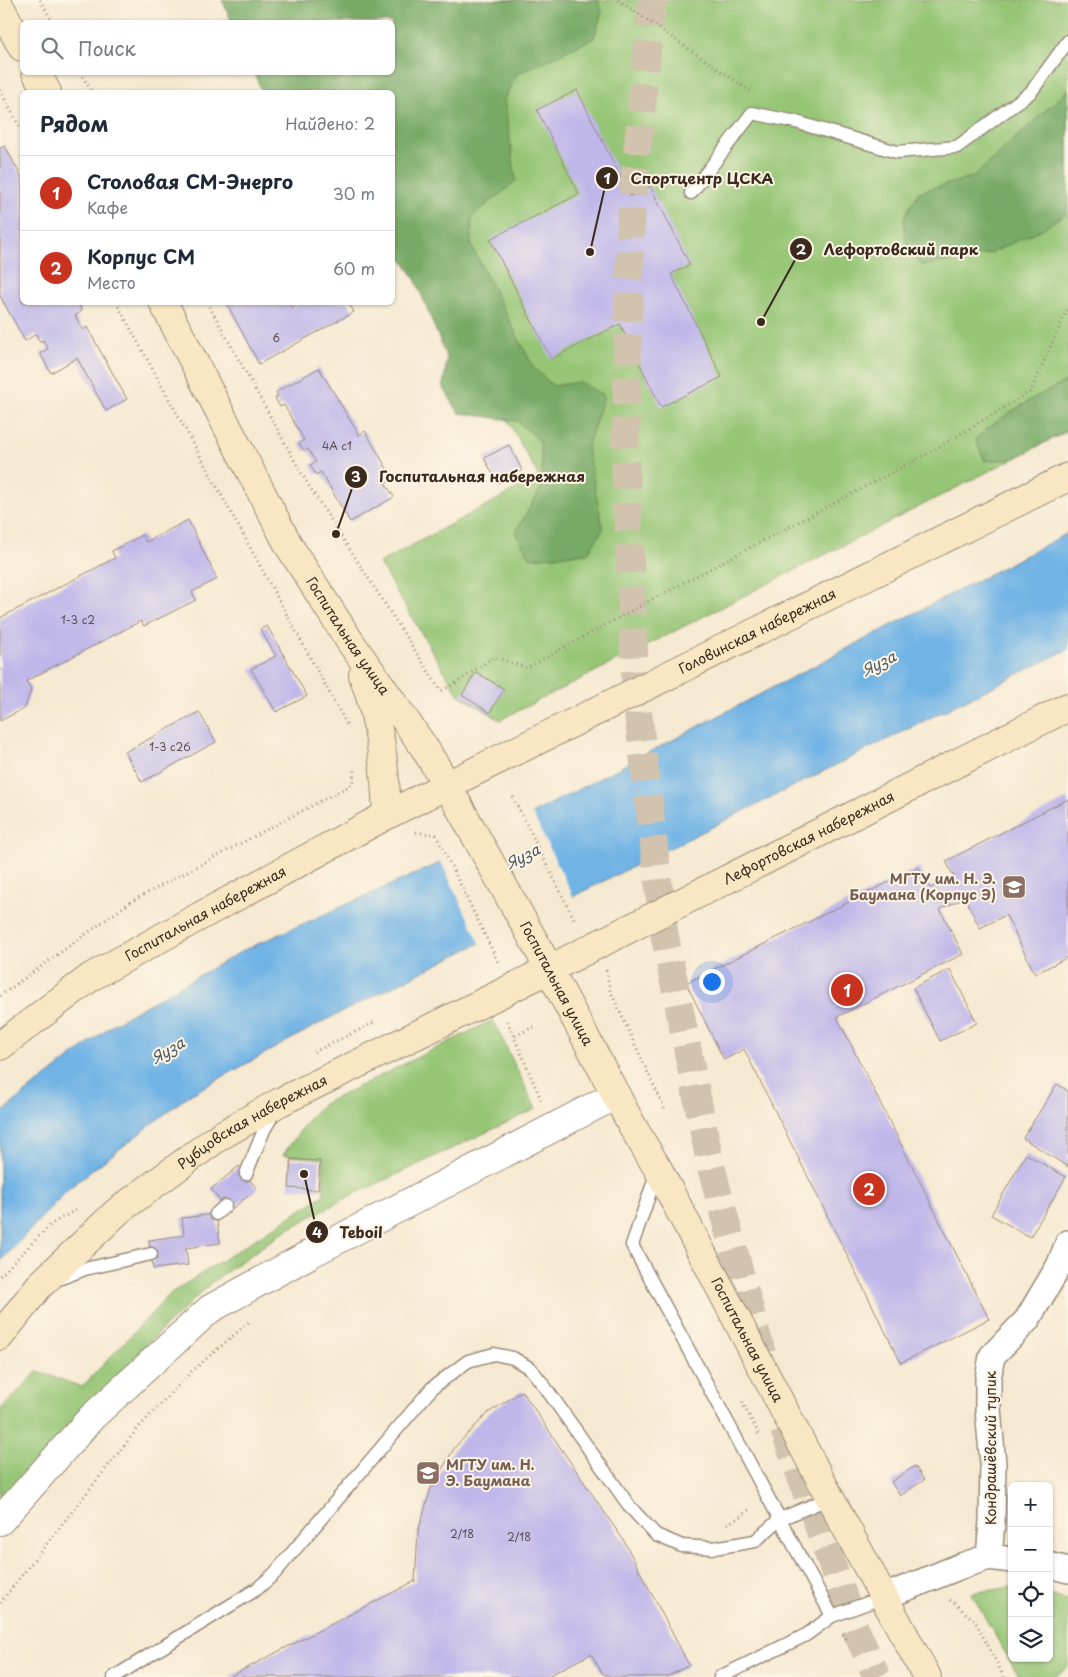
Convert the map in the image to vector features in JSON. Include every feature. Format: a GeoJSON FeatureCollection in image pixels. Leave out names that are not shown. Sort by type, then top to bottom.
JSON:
{"type":"FeatureCollection","features":[{"type":"Feature","properties":{"kind":"main road"},"geometry":{"type":"LineString","coordinates":[[0,7],[20,44]]}},
{"type":"Feature","properties":{"kind":"main road"},"geometry":{"type":"LineString","coordinates":[[38,75],[46,90]]}},
{"type":"Feature","properties":{"kind":"main road","name":"Госпитальная улица"},"geometry":{"type":"LineString","coordinates":[[165,305],[290,546],[351,643],[424,747],[448,785],[658,1169],[830,1498],[927,1677]]}},
{"type":"Feature","properties":{"kind":"main road","name":"Головинская набережная"},"geometry":{"type":"LineString","coordinates":[[448,785],[1068,477]]}},
{"type":"Feature","properties":{"kind":"main road"},"geometry":{"type":"LineString","coordinates":[[351,643],[372,700],[385,766],[386,815]]}},
{"type":"Feature","properties":{"kind":"main road","name":"Лефортовская набережная"},"geometry":{"type":"LineString","coordinates":[[548,969],[1068,707]]}},
{"type":"Feature","properties":{"kind":"main road","name":"Госпитальная набережная"},"geometry":{"type":"LineString","coordinates":[[0,1046],[91,977],[386,815],[448,785]]}},
{"type":"Feature","properties":{"kind":"main road","name":"Рубцовская набережная"},"geometry":{"type":"LineString","coordinates":[[0,1336],[39,1286],[118,1211],[220,1136],[280,1102],[548,969]]}},
{"type":"Feature","properties":{"kind":"street"},"geometry":{"type":"LineString","coordinates":[[0,1521],[92,1417],[210,1309],[310,1254],[616,1095]]}},
{"type":"Feature","properties":{"kind":"street","name":"Кондрашёвский тупик"},"geometry":{"type":"LineString","coordinates":[[1000,1559],[992,1522],[993,1464],[988,1408],[988,1379],[992,1356],[1027,1320],[1063,1268],[1068,1243]]}},
{"type":"Feature","properties":{"kind":"street"},"geometry":{"type":"LineString","coordinates":[[884,1597],[952,1569],[1000,1559]]}},
{"type":"Feature","properties":{"kind":"street"},"geometry":{"type":"LineString","coordinates":[[1053,1566],[1068,1570]]}},
{"type":"Feature","properties":{"kind":"lane"},"geometry":{"type":"LineString","coordinates":[[692,193],[752,113],[796,122],[896,152],[958,147],[1031,92],[1068,41]]}},
{"type":"Feature","properties":{"kind":"lane"},"geometry":{"type":"LineString","coordinates":[[246,1174],[264,1130],[280,1102]]}},
{"type":"Feature","properties":{"kind":"lane"},"geometry":{"type":"LineString","coordinates":[[658,1169],[632,1245],[832,1616]]}},
{"type":"Feature","properties":{"kind":"lane"},"geometry":{"type":"LineString","coordinates":[[39,1286],[85,1269],[151,1254]]}},
{"type":"Feature","properties":{"kind":"lane"},"geometry":{"type":"LineString","coordinates":[[114,1677],[257,1588],[274,1574],[432,1388],[468,1361],[494,1354],[513,1358],[531,1369],[630,1507],[656,1535],[682,1546],[714,1548],[755,1541],[780,1519],[830,1498]]}},
{"type":"Feature","properties":{"kind":"lane"},"geometry":{"type":"LineString","coordinates":[[720,1677],[806,1635],[832,1616],[884,1597]]}},
{"type":"Feature","properties":{"kind":"path"},"geometry":{"type":"LineString","coordinates":[[40,0],[52,20]]}},
{"type":"Feature","properties":{"kind":"path"},"geometry":{"type":"LineString","coordinates":[[618,0],[756,94]]}},
{"type":"Feature","properties":{"kind":"path"},"geometry":{"type":"LineString","coordinates":[[82,75],[91,90]]}},
{"type":"Feature","properties":{"kind":"path"},"geometry":{"type":"LineString","coordinates":[[0,90],[20,127]]}},
{"type":"Feature","properties":{"kind":"path"},"geometry":{"type":"LineString","coordinates":[[118,305],[351,731]]}},
{"type":"Feature","properties":{"kind":"path"},"geometry":{"type":"LineString","coordinates":[[210,305],[307,483],[441,691],[494,657],[527,668],[649,601],[931,452],[1031,391],[1068,307]]}},
{"type":"Feature","properties":{"kind":"path"},"geometry":{"type":"LineString","coordinates":[[0,996],[132,901],[353,784],[354,766]]}},
{"type":"Feature","properties":{"kind":"path"},"geometry":{"type":"LineString","coordinates":[[514,797],[574,919]]}},
{"type":"Feature","properties":{"kind":"path"},"geometry":{"type":"LineString","coordinates":[[413,832],[436,835],[498,962]]}},
{"type":"Feature","properties":{"kind":"path"},"geometry":{"type":"LineString","coordinates":[[606,970],[610,990],[666,1112]]}},
{"type":"Feature","properties":{"kind":"path"},"geometry":{"type":"LineString","coordinates":[[504,1014],[543,1105]]}},
{"type":"Feature","properties":{"kind":"path"},"geometry":{"type":"LineString","coordinates":[[515,1036],[535,1026]]}},
{"type":"Feature","properties":{"kind":"path"},"geometry":{"type":"LineString","coordinates":[[0,1603],[138,1428],[191,1372],[250,1321]]}},
{"type":"Feature","properties":{"kind":"path"},"geometry":{"type":"LineString","coordinates":[[726,1525],[740,1517],[766,1494]]}},
{"type":"Feature","properties":{"kind":"path"},"geometry":{"type":"LineString","coordinates":[[950,1600],[975,1621],[1004,1677]]}},
{"type":"Feature","properties":{"kind":"green space"},"geometry":{"type":"Polygon","coordinates":[[[222,0],[598,0],[602,12],[594,38],[517,74],[504,99],[516,181],[472,217],[471,245],[533,367],[553,386],[580,382],[604,396],[587,448],[603,529],[588,553],[531,558],[515,533],[543,485],[540,441],[517,421],[459,413],[443,387],[447,358],[415,279],[395,248],[395,90],[261,90],[255,75],[395,75],[395,20],[231,20],[222,0]]]}},
{"type":"Feature","properties":{"kind":"green space"},"geometry":{"type":"Polygon","coordinates":[[[225,0],[1068,0],[1068,431],[500,720],[458,694],[379,563],[539,477],[395,217],[395,90],[392,90],[392,75],[395,75],[395,20],[377,20],[225,0]]]}},
{"type":"Feature","properties":{"kind":"green space"},"geometry":{"type":"Polygon","coordinates":[[[1068,90],[1068,212],[1042,229],[991,253],[922,266],[906,243],[904,217],[919,192],[973,177],[1068,90]]]}},
{"type":"Feature","properties":{"kind":"green space"},"geometry":{"type":"Polygon","coordinates":[[[1068,381],[1068,430],[1014,459],[985,461],[975,439],[1019,407],[1068,381]]]}},
{"type":"Feature","properties":{"kind":"green space"},"geometry":{"type":"Polygon","coordinates":[[[493,1020],[536,1109],[342,1200],[283,1232],[212,1282],[147,1344],[74,1430],[0,1507],[0,1410],[38,1371],[82,1387],[171,1293],[324,1195],[323,1159],[283,1155],[306,1122],[323,1104],[493,1020]]]}},
{"type":"Feature","properties":{"kind":"green space"},"geometry":{"type":"Polygon","coordinates":[[[1008,1588],[1008,1658],[971,1593],[1008,1588]]]}},
{"type":"Feature","properties":{"kind":"green space"},"geometry":{"type":"Polygon","coordinates":[[[1053,1596],[1068,1600],[1068,1667],[1054,1677],[1019,1677],[1010,1662],[1053,1662],[1053,1596]]]}},
{"type":"Feature","properties":{"kind":"water","name":"Яуза"},"geometry":{"type":"Polygon","coordinates":[[[1068,533],[1068,649],[324,1021],[188,1096],[68,1189],[0,1262],[0,1115],[15,1101],[115,1023],[244,950],[438,864],[1068,533]]]}},
{"type":"Feature","properties":{"kind":"pier"},"geometry":{"type":"Polygon","coordinates":[[[531,811],[574,898],[481,945],[440,860],[531,811]]]}},
{"type":"Feature","properties":{"kind":"building"},"geometry":{"type":"Polygon","coordinates":[[[577,90],[630,196],[650,186],[690,265],[671,274],[722,377],[661,407],[620,324],[551,359],[490,239],[579,194],[537,110],[577,90]]]}},
{"type":"Feature","properties":{"kind":"building"},"geometry":{"type":"Polygon","coordinates":[[[5,146],[20,174],[20,305],[79,305],[82,311],[75,316],[83,330],[87,327],[127,399],[106,411],[77,358],[51,373],[40,353],[48,349],[43,340],[40,342],[36,334],[25,341],[0,296],[0,148],[5,146]]]}},
{"type":"Feature","properties":{"kind":"building"},"geometry":{"type":"Polygon","coordinates":[[[228,305],[290,305],[292,308],[297,305],[350,305],[354,312],[259,364],[228,305]]]}},
{"type":"Feature","properties":{"kind":"building"},"geometry":{"type":"Polygon","coordinates":[[[319,368],[359,435],[365,431],[393,479],[385,483],[394,497],[350,522],[321,472],[316,475],[310,465],[316,462],[308,449],[304,451],[299,443],[304,440],[284,405],[280,407],[275,398],[278,396],[276,392],[319,368]]]}},
{"type":"Feature","properties":{"kind":"building"},"geometry":{"type":"Polygon","coordinates":[[[509,445],[522,470],[498,483],[484,458],[509,445]]]}},
{"type":"Feature","properties":{"kind":"building"},"geometry":{"type":"Polygon","coordinates":[[[188,520],[217,579],[192,592],[196,600],[144,626],[141,621],[26,681],[31,689],[25,708],[0,721],[0,618],[115,558],[112,551],[142,535],[146,542],[188,520]]]}},
{"type":"Feature","properties":{"kind":"building"},"geometry":{"type":"Polygon","coordinates":[[[267,626],[307,696],[276,712],[251,669],[276,656],[260,629],[267,626]]]}},
{"type":"Feature","properties":{"kind":"building"},"geometry":{"type":"Polygon","coordinates":[[[476,672],[504,689],[490,713],[462,695],[476,672]]]}},
{"type":"Feature","properties":{"kind":"building"},"geometry":{"type":"Polygon","coordinates":[[[199,712],[216,742],[142,782],[125,752],[199,712]]]}},
{"type":"Feature","properties":{"kind":"building"},"geometry":{"type":"Polygon","coordinates":[[[1068,799],[1068,957],[1035,974],[1006,915],[980,928],[965,898],[940,909],[963,954],[837,1017],[989,1319],[901,1363],[744,1049],[724,1060],[686,983],[919,867],[930,888],[954,877],[946,861],[1068,799]]]}},
{"type":"Feature","properties":{"kind":"building"},"geometry":{"type":"Polygon","coordinates":[[[950,969],[977,1023],[940,1041],[913,988],[950,969]]]}},
{"type":"Feature","properties":{"kind":"building"},"geometry":{"type":"Polygon","coordinates":[[[1057,1084],[1068,1091],[1068,1167],[1023,1138],[1057,1084]]]}},
{"type":"Feature","properties":{"kind":"building"},"geometry":{"type":"Polygon","coordinates":[[[1026,1154],[1066,1177],[1030,1237],[991,1215],[1026,1154]]]}},
{"type":"Feature","properties":{"kind":"building"},"geometry":{"type":"Polygon","coordinates":[[[291,1159],[320,1161],[318,1190],[289,1188],[291,1159]]]}},
{"type":"Feature","properties":{"kind":"building"},"geometry":{"type":"Polygon","coordinates":[[[239,1166],[257,1189],[229,1211],[211,1189],[239,1166]]]}},
{"type":"Feature","properties":{"kind":"building"},"geometry":{"type":"Polygon","coordinates":[[[216,1214],[220,1243],[186,1248],[188,1265],[153,1269],[149,1240],[184,1235],[182,1218],[216,1214]]]}},
{"type":"Feature","properties":{"kind":"building"},"geometry":{"type":"Polygon","coordinates":[[[522,1391],[624,1541],[689,1665],[667,1677],[612,1677],[602,1673],[591,1654],[546,1677],[229,1677],[415,1581],[418,1532],[431,1488],[455,1447],[488,1413],[522,1391]]]}},
{"type":"Feature","properties":{"kind":"building"},"geometry":{"type":"Polygon","coordinates":[[[915,1466],[924,1480],[900,1496],[891,1482],[915,1466]]]}},
{"type":"Feature","properties":{"kind":"tunnel"},"geometry":{"type":"LineString","coordinates":[[652,0],[631,217],[625,456],[636,695],[664,932],[711,1167],[762,1354]]}},
{"type":"Feature","properties":{"kind":"tunnel"},"geometry":{"type":"LineString","coordinates":[[784,1429],[853,1624],[877,1677]]}},
{"type":"Feature","properties":{"kind":"place","name":"Спортцентр ЦСКА"},"geometry":{"type":"Point","coordinates":[590,252]}},
{"type":"Feature","properties":{"kind":"place","name":"Лефортовский парк"},"geometry":{"type":"Point","coordinates":[761,322]}},
{"type":"Feature","properties":{"kind":"place","name":"Госпитальная набережная"},"geometry":{"type":"Point","coordinates":[336,534]}},
{"type":"Feature","properties":{"kind":"place","name":"МГТУ им. Н. Э. Баумана (Корпус Э)"},"geometry":{"type":"Point","coordinates":[1014,887]}},
{"type":"Feature","properties":{"kind":"place","name":"Столовая СМ-Энерго"},"geometry":{"type":"Point","coordinates":[847,990]}},
{"type":"Feature","properties":{"kind":"place","name":"Teboil"},"geometry":{"type":"Point","coordinates":[304,1174]}},
{"type":"Feature","properties":{"kind":"place","name":"Корпус СМ"},"geometry":{"type":"Point","coordinates":[869,1189]}},
{"type":"Feature","properties":{"kind":"place","name":"МГТУ им. Н. Э. Баумана"},"geometry":{"type":"Point","coordinates":[428,1473]}}]}
